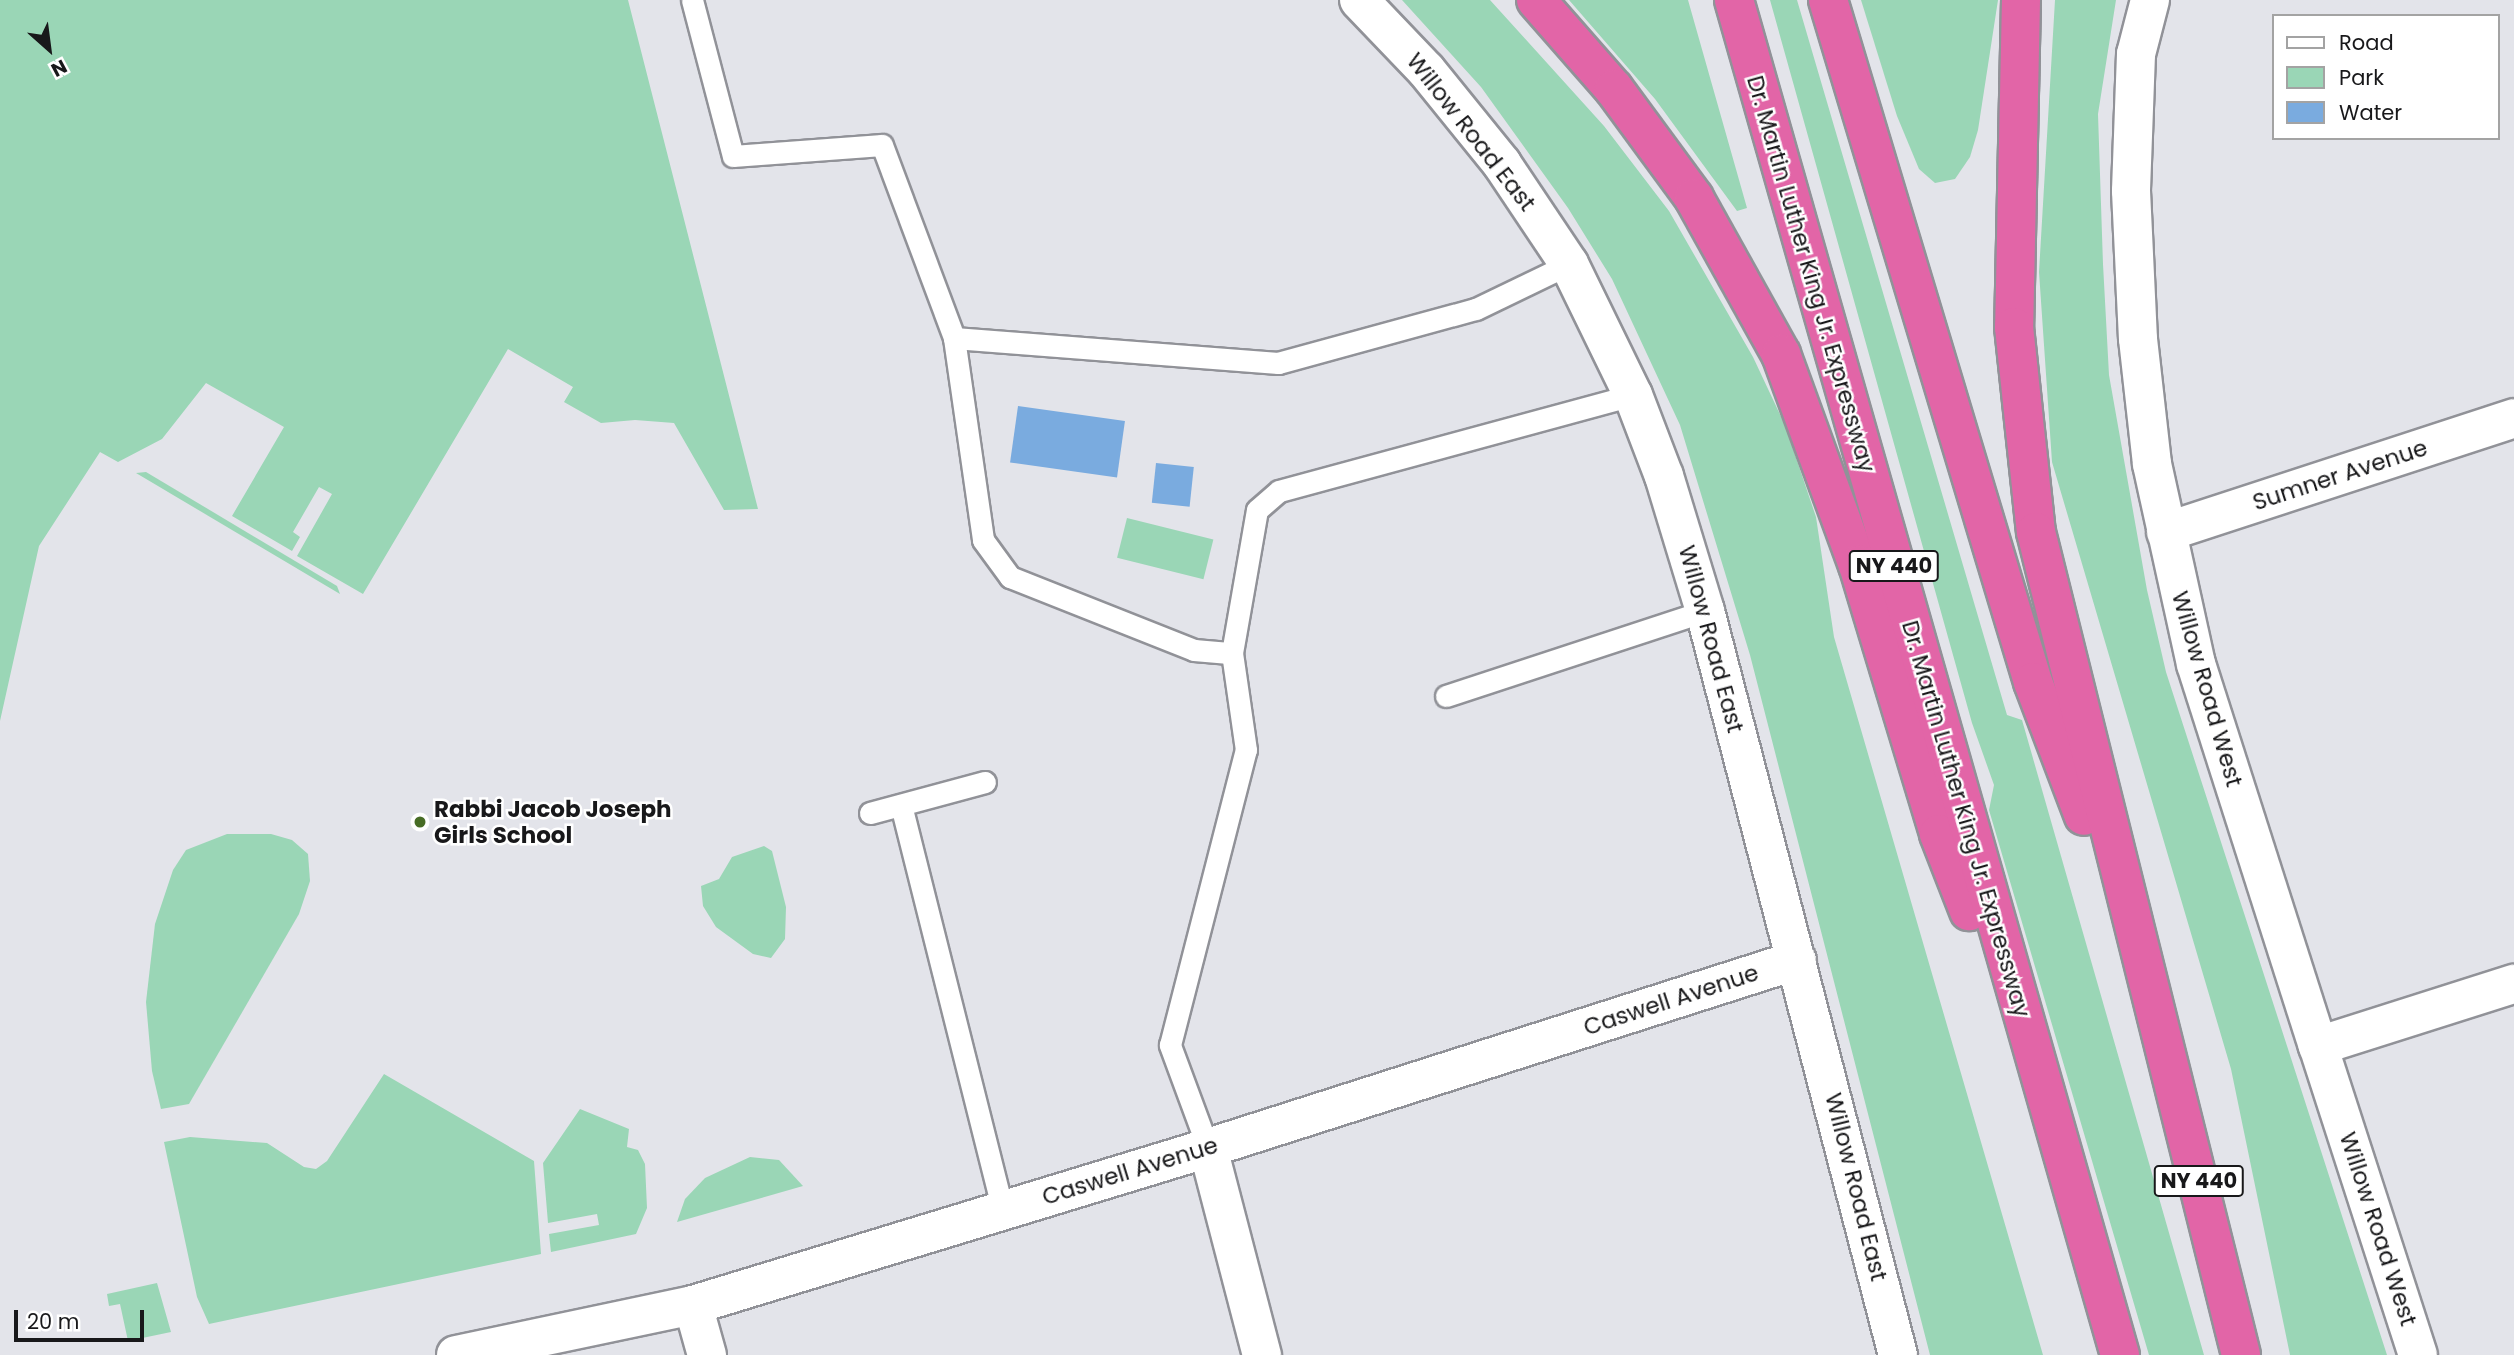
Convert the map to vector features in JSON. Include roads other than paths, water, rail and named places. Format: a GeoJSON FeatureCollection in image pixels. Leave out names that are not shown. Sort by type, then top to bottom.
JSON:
{"type":"FeatureCollection","features":[{"type":"Feature","properties":{"kind":"highway"},"geometry":{"type":"LineString","coordinates":[[1536,0],[1614,89],[1687,188],[1781,354],[1858,565],[1939,834],[2054,1131]]}},
{"type":"Feature","properties":{"kind":"highway","name":"Dr. Martin Luther King Jr. Expressway"},"geometry":{"type":"LineString","coordinates":[[1734,0],[2054,1131],[2120,1355]]}},
{"type":"Feature","properties":{"kind":"highway"},"geometry":{"type":"LineString","coordinates":[[1828,0],[2033,682],[2157,1007]]}},
{"type":"Feature","properties":{"kind":"highway"},"geometry":{"type":"LineString","coordinates":[[2015,251],[2021,0]]}},
{"type":"Feature","properties":{"kind":"highway","name":"NY 440"},"geometry":{"type":"LineString","coordinates":[[2038,0],[2015,251],[2014,327],[2036,532],[2066,664],[2157,1007],[2241,1355]]}},
{"type":"Feature","properties":{"kind":"street","name":"Willow Road East"},"geometry":{"type":"LineString","coordinates":[[1359,0],[1464,115],[1569,264],[1633,395],[1664,476],[1705,611],[1899,1355]]}},
{"type":"Feature","properties":{"kind":"street","name":"Willow Road West"},"geometry":{"type":"LineString","coordinates":[[2150,0],[2136,54],[2133,267],[2149,439],[2166,532],[2196,664],[2418,1355]]}},
{"type":"Feature","properties":{"kind":"street","name":"Sumner Avenue"},"geometry":{"type":"LineString","coordinates":[[2166,532],[2514,418]]}},
{"type":"Feature","properties":{"kind":"street","name":"Caswell Avenue"},"geometry":{"type":"LineString","coordinates":[[456,1355],[693,1305],[1208,1148],[1797,960]]}},
{"type":"Feature","properties":{"kind":"street"},"geometry":{"type":"LineString","coordinates":[[2318,1046],[2514,984]]}},
{"type":"Feature","properties":{"kind":"street"},"geometry":{"type":"LineString","coordinates":[[1208,1148],[1262,1355]]}},
{"type":"Feature","properties":{"kind":"street"},"geometry":{"type":"LineString","coordinates":[[693,1305],[707,1355]]}},
{"type":"Feature","properties":{"kind":"lane"},"geometry":{"type":"LineString","coordinates":[[692,0],[733,156],[882,145],[954,338],[984,540],[1010,577],[1194,650],[1232,653]]}},
{"type":"Feature","properties":{"kind":"lane"},"geometry":{"type":"LineString","coordinates":[[954,338],[1278,363],[1476,309],[1569,264]]}},
{"type":"Feature","properties":{"kind":"lane"},"geometry":{"type":"LineString","coordinates":[[1208,1148],[1170,1045],[1246,750],[1232,653],[1257,510],[1279,491],[1633,395]]}},
{"type":"Feature","properties":{"kind":"lane"},"geometry":{"type":"LineString","coordinates":[[1446,696],[1705,611]]}},
{"type":"Feature","properties":{"kind":"lane"},"geometry":{"type":"LineString","coordinates":[[870,813],[985,782]]}},
{"type":"Feature","properties":{"kind":"lane"},"geometry":{"type":"LineString","coordinates":[[901,805],[1003,1210]]}},
{"type":"Feature","properties":{"kind":"water"},"geometry":{"type":"Polygon","coordinates":[[[1018,406],[1125,421],[1117,477],[1010,462],[1018,406]]]}},
{"type":"Feature","properties":{"kind":"water"},"geometry":{"type":"Polygon","coordinates":[[[1156,463],[1194,467],[1190,507],[1152,503],[1156,463]]]}},
{"type":"Feature","properties":{"kind":"place","name":"Rabbi Jacob Joseph Girls School"},"geometry":{"type":"Point","coordinates":[420,822]}}]}
